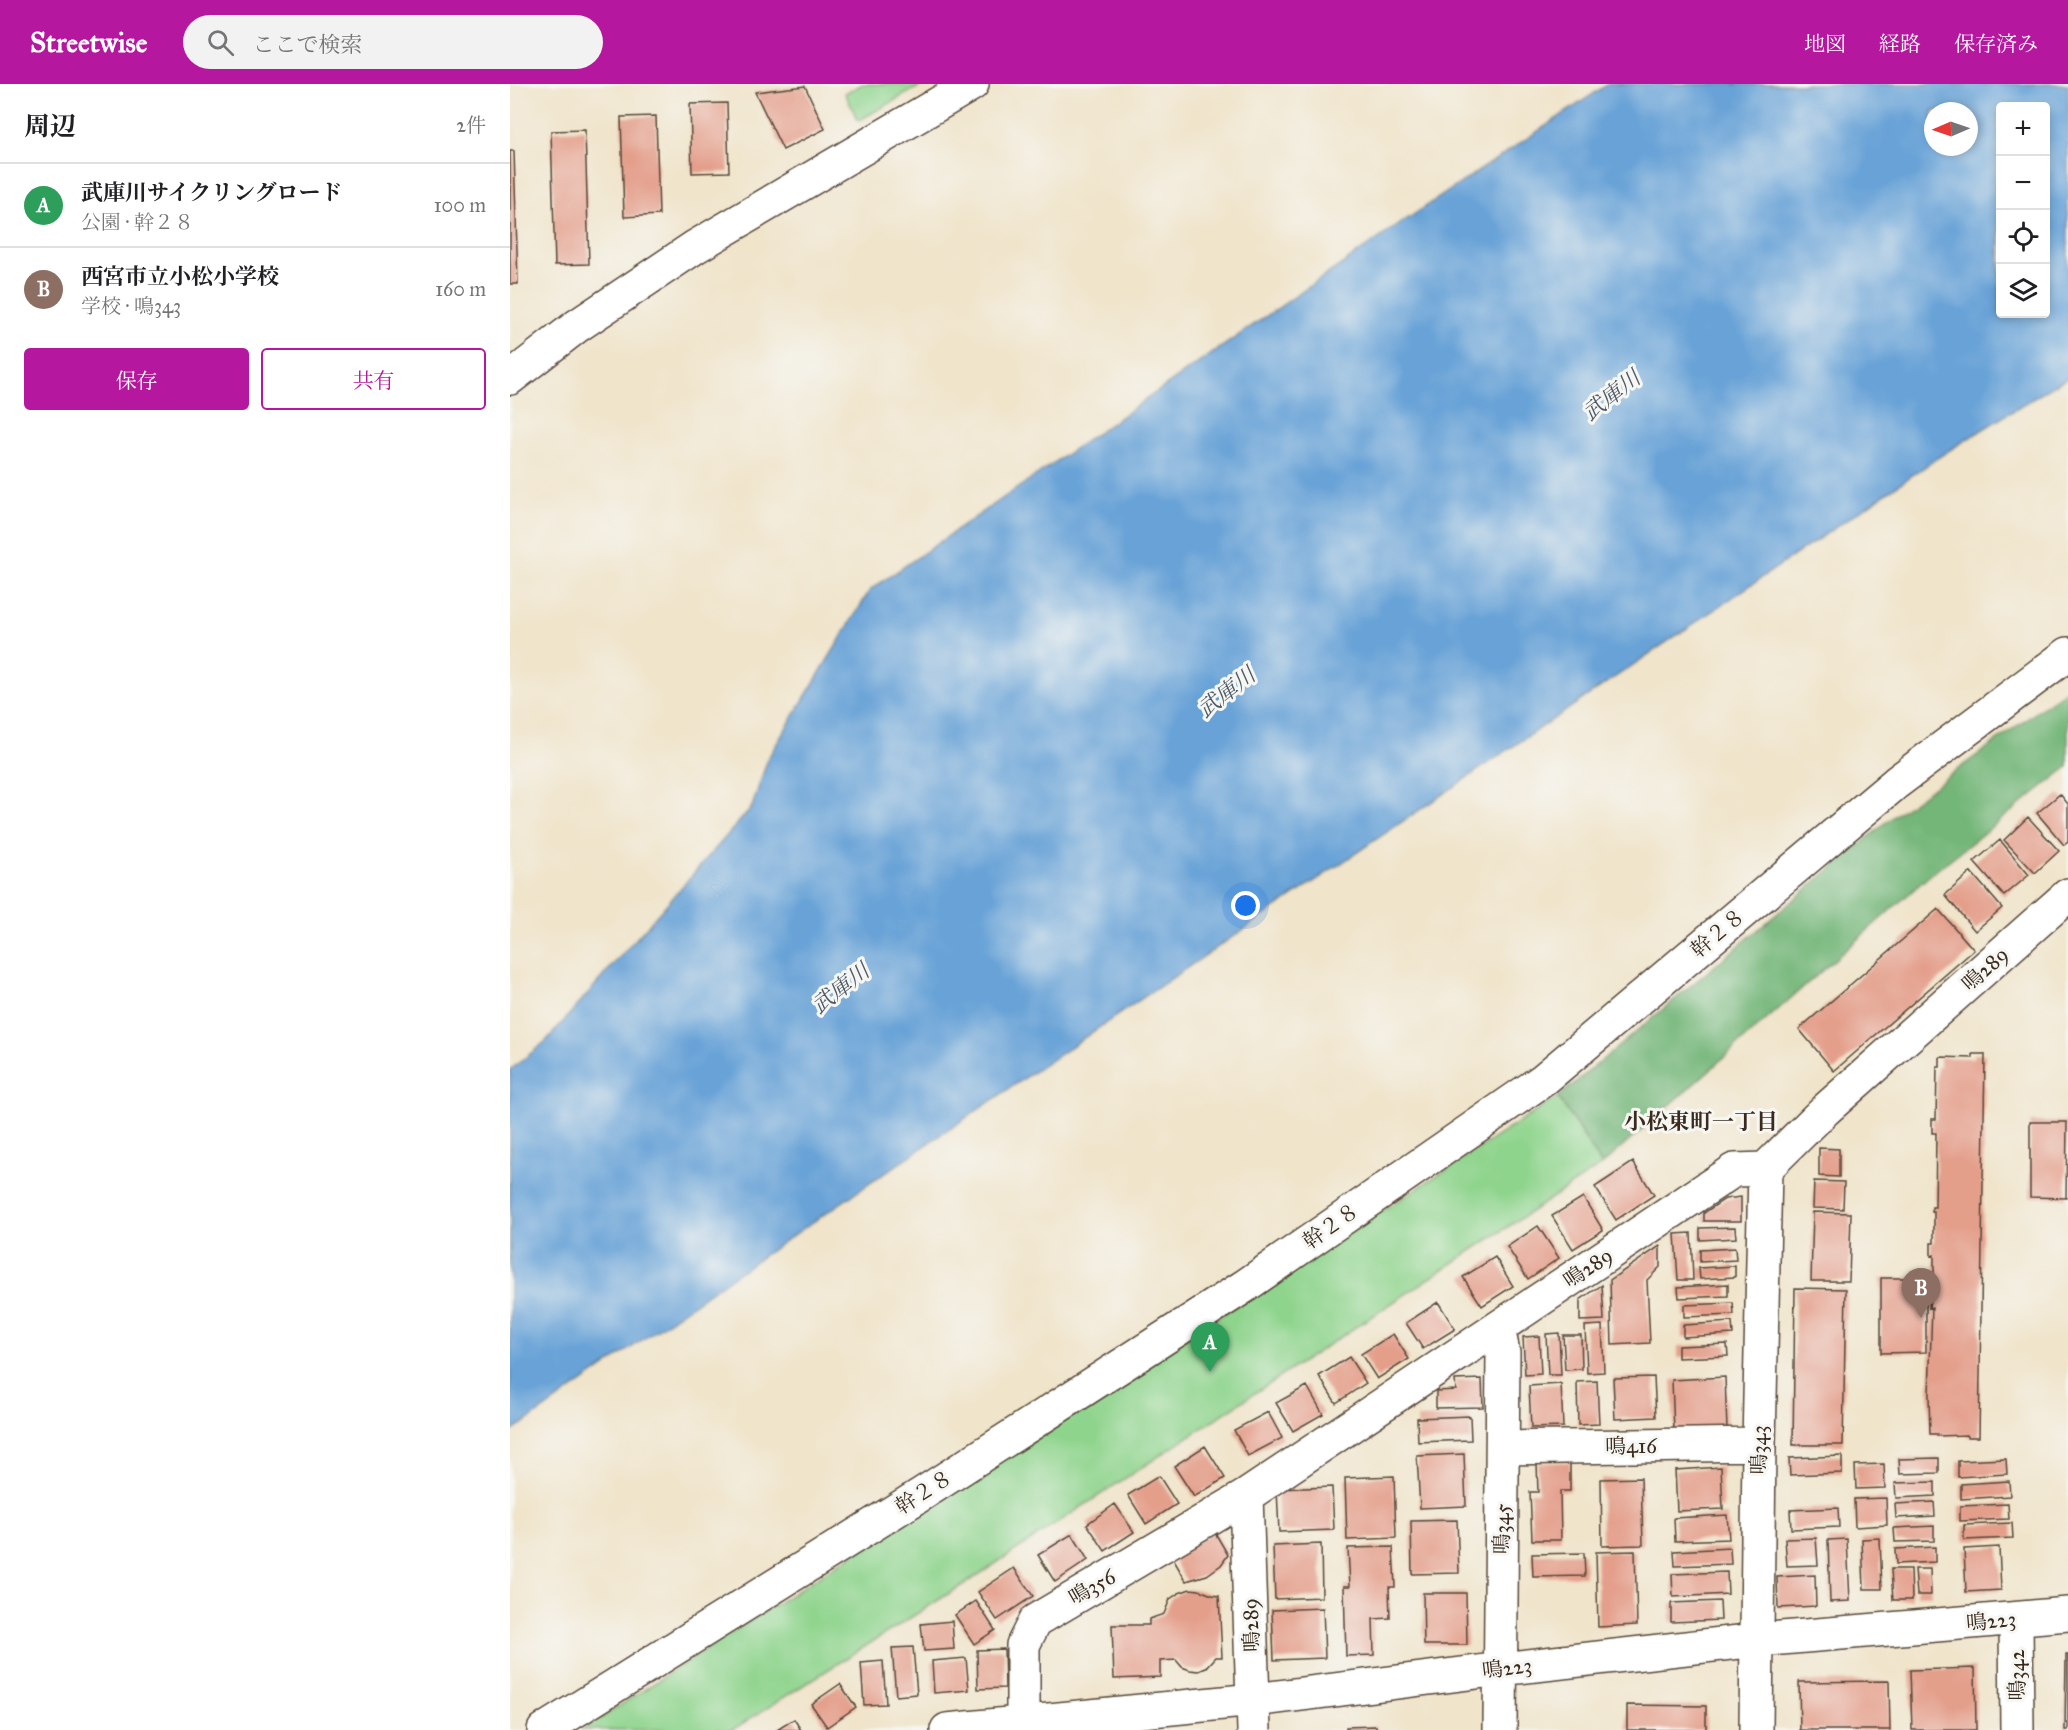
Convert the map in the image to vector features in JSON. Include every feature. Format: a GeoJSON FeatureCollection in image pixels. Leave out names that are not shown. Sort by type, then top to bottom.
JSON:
{"type":"FeatureCollection","features":[{"type":"Feature","properties":{"kind":"street"},"geometry":{"type":"LineString","coordinates":[[510,378],[577,326],[695,247],[972,84]]}},
{"type":"Feature","properties":{"kind":"street","name":"幹２８"},"geometry":{"type":"LineString","coordinates":[[544,1730],[921,1494],[1245,1286],[1543,1080],[1897,782],[2068,654]]}},
{"type":"Feature","properties":{"kind":"street","name":"鳴289"},"geometry":{"type":"LineString","coordinates":[[1254,1715],[1246,1496],[1734,1170],[1765,1169],[1825,1110],[2068,895]]}},
{"type":"Feature","properties":{"kind":"street","name":"鳴343"},"geometry":{"type":"LineString","coordinates":[[1756,1730],[1765,1169]]}},
{"type":"Feature","properties":{"kind":"street","name":"鳴345"},"geometry":{"type":"LineString","coordinates":[[1498,1328],[1503,1352],[1500,1730]]}},
{"type":"Feature","properties":{"kind":"street","name":"鳴416"},"geometry":{"type":"LineString","coordinates":[[1503,1449],[1759,1444]]}},
{"type":"Feature","properties":{"kind":"street","name":"鳴356"},"geometry":{"type":"LineString","coordinates":[[1023,1726],[1023,1646],[1035,1621],[1246,1496]]}},
{"type":"Feature","properties":{"kind":"street","name":"鳴223"},"geometry":{"type":"LineString","coordinates":[[947,1730],[1254,1715],[1501,1669],[1757,1640],[2068,1614]]}},
{"type":"Feature","properties":{"kind":"street","name":"鳴342"},"geometry":{"type":"LineString","coordinates":[[2016,1619],[2017,1730]]}},
{"type":"Feature","properties":{"kind":"green space"},"geometry":{"type":"Polygon","coordinates":[[[863,84],[924,84],[858,121],[845,93],[863,84]]]}},
{"type":"Feature","properties":{"kind":"green space"},"geometry":{"type":"Polygon","coordinates":[[[2068,689],[2068,767],[1929,876],[1602,1165],[1558,1097],[1895,815],[2068,689]]]}},
{"type":"Feature","properties":{"kind":"green space"},"geometry":{"type":"Polygon","coordinates":[[[1558,1097],[1602,1165],[972,1579],[732,1730],[582,1730],[1558,1097]]]}},
{"type":"Feature","properties":{"kind":"water","name":"武庫川"},"geometry":{"type":"Polygon","coordinates":[[[1608,84],[2068,84],[2068,377],[1948,451],[729,1279],[510,1433],[510,1070],[546,1041],[752,807],[768,758],[870,590],[1407,219],[1608,84]]]}},
{"type":"Feature","properties":{"kind":"building"},"geometry":{"type":"Polygon","coordinates":[[[805,86],[825,129],[783,150],[755,92],[805,86]]]}},
{"type":"Feature","properties":{"kind":"building"},"geometry":{"type":"Polygon","coordinates":[[[727,103],[729,172],[692,173],[690,104],[727,103]]]}},
{"type":"Feature","properties":{"kind":"building"},"geometry":{"type":"Polygon","coordinates":[[[656,116],[659,215],[624,217],[621,117],[656,116]]]}},
{"type":"Feature","properties":{"kind":"building"},"geometry":{"type":"Polygon","coordinates":[[[585,130],[589,264],[555,265],[551,131],[585,130]]]}},
{"type":"Feature","properties":{"kind":"building"},"geometry":{"type":"Polygon","coordinates":[[[510,151],[514,151],[518,284],[510,284],[510,151]]]}},
{"type":"Feature","properties":{"kind":"building"},"geometry":{"type":"Polygon","coordinates":[[[2060,794],[2068,804],[2068,842],[2064,845],[2037,813],[2060,794]]]}},
{"type":"Feature","properties":{"kind":"building"},"geometry":{"type":"Polygon","coordinates":[[[2028,817],[2059,851],[2035,873],[2004,840],[2028,817]]]}},
{"type":"Feature","properties":{"kind":"building"},"geometry":{"type":"Polygon","coordinates":[[[2000,840],[2029,875],[2004,896],[1974,862],[2000,840]]]}},
{"type":"Feature","properties":{"kind":"building"},"geometry":{"type":"Polygon","coordinates":[[[1971,872],[2002,908],[1975,931],[1945,895],[1971,872]]]}},
{"type":"Feature","properties":{"kind":"building"},"geometry":{"type":"Polygon","coordinates":[[[1938,909],[1974,950],[1834,1071],[1799,1029],[1938,909]]]}},
{"type":"Feature","properties":{"kind":"building"},"geometry":{"type":"Polygon","coordinates":[[[1973,1054],[1985,1054],[1979,1437],[1937,1436],[1937,1434],[1930,1434],[1929,1395],[1932,1307],[1929,1308],[1932,1279],[1934,1279],[1934,1255],[1931,1256],[1931,1243],[1934,1243],[1932,1207],[1935,1207],[1936,1133],[1932,1133],[1932,1119],[1936,1119],[1937,1067],[1940,1067],[1940,1057],[1973,1058],[1973,1054]]]}},
{"type":"Feature","properties":{"kind":"building"},"geometry":{"type":"Polygon","coordinates":[[[2030,1122],[2067,1122],[2066,1198],[2030,1197],[2030,1122]]]}},
{"type":"Feature","properties":{"kind":"building"},"geometry":{"type":"Polygon","coordinates":[[[1819,1148],[1839,1149],[1839,1177],[1819,1176],[1819,1148]]]}},
{"type":"Feature","properties":{"kind":"building"},"geometry":{"type":"Polygon","coordinates":[[[1633,1162],[1654,1195],[1616,1220],[1595,1187],[1633,1162]]]}},
{"type":"Feature","properties":{"kind":"building"},"geometry":{"type":"Polygon","coordinates":[[[1814,1181],[1844,1182],[1843,1209],[1813,1208],[1814,1181]]]}},
{"type":"Feature","properties":{"kind":"building"},"geometry":{"type":"Polygon","coordinates":[[[1583,1197],[1603,1230],[1573,1249],[1552,1216],[1583,1197]]]}},
{"type":"Feature","properties":{"kind":"building"},"geometry":{"type":"Polygon","coordinates":[[[1741,1197],[1741,1221],[1704,1221],[1704,1213],[1725,1199],[1741,1197]]]}},
{"type":"Feature","properties":{"kind":"building"},"geometry":{"type":"Polygon","coordinates":[[[1813,1212],[1851,1213],[1849,1281],[1811,1281],[1813,1212]]]}},
{"type":"Feature","properties":{"kind":"building"},"geometry":{"type":"Polygon","coordinates":[[[1538,1226],[1559,1258],[1528,1279],[1507,1247],[1538,1226]]]}},
{"type":"Feature","properties":{"kind":"building"},"geometry":{"type":"Polygon","coordinates":[[[1735,1227],[1736,1238],[1700,1240],[1700,1228],[1735,1227]]]}},
{"type":"Feature","properties":{"kind":"building"},"geometry":{"type":"Polygon","coordinates":[[[1691,1233],[1693,1280],[1678,1280],[1675,1234],[1691,1233]]]}},
{"type":"Feature","properties":{"kind":"building"},"geometry":{"type":"Polygon","coordinates":[[[1660,1246],[1660,1267],[1647,1280],[1650,1343],[1612,1345],[1610,1280],[1660,1246]]]}},
{"type":"Feature","properties":{"kind":"building"},"geometry":{"type":"Polygon","coordinates":[[[1735,1248],[1736,1260],[1700,1262],[1700,1250],[1735,1248]]]}},
{"type":"Feature","properties":{"kind":"building"},"geometry":{"type":"Polygon","coordinates":[[[1495,1257],[1513,1286],[1482,1306],[1463,1277],[1495,1257]]]}},
{"type":"Feature","properties":{"kind":"building"},"geometry":{"type":"Polygon","coordinates":[[[1735,1266],[1735,1277],[1700,1279],[1699,1268],[1735,1266]]]}},
{"type":"Feature","properties":{"kind":"building"},"geometry":{"type":"Polygon","coordinates":[[[1881,1278],[1926,1278],[1926,1352],[1881,1353],[1881,1278]]]}},
{"type":"Feature","properties":{"kind":"building"},"geometry":{"type":"Polygon","coordinates":[[[1728,1284],[1728,1296],[1679,1298],[1678,1287],[1728,1284]]]}},
{"type":"Feature","properties":{"kind":"building"},"geometry":{"type":"Polygon","coordinates":[[[1602,1285],[1604,1320],[1580,1321],[1580,1300],[1602,1285]]]}},
{"type":"Feature","properties":{"kind":"building"},"geometry":{"type":"Polygon","coordinates":[[[1795,1288],[1846,1289],[1843,1445],[1793,1445],[1795,1288]]]}},
{"type":"Feature","properties":{"kind":"building"},"geometry":{"type":"Polygon","coordinates":[[[1438,1302],[1455,1329],[1423,1349],[1406,1323],[1438,1302]]]}},
{"type":"Feature","properties":{"kind":"building"},"geometry":{"type":"Polygon","coordinates":[[[1733,1303],[1734,1315],[1684,1317],[1684,1305],[1733,1303]]]}},
{"type":"Feature","properties":{"kind":"building"},"geometry":{"type":"Polygon","coordinates":[[[1732,1322],[1733,1334],[1683,1337],[1683,1325],[1732,1322]]]}},
{"type":"Feature","properties":{"kind":"building"},"geometry":{"type":"Polygon","coordinates":[[[1602,1325],[1604,1372],[1587,1373],[1585,1326],[1602,1325]]]}},
{"type":"Feature","properties":{"kind":"building"},"geometry":{"type":"Polygon","coordinates":[[[1559,1333],[1561,1375],[1548,1375],[1546,1334],[1559,1333]]]}},
{"type":"Feature","properties":{"kind":"building"},"geometry":{"type":"Polygon","coordinates":[[[1393,1334],[1409,1359],[1377,1379],[1361,1354],[1393,1334]]]}},
{"type":"Feature","properties":{"kind":"building"},"geometry":{"type":"Polygon","coordinates":[[[1563,1335],[1581,1335],[1582,1369],[1565,1370],[1563,1335]]]}},
{"type":"Feature","properties":{"kind":"building"},"geometry":{"type":"Polygon","coordinates":[[[1539,1336],[1541,1374],[1525,1375],[1523,1337],[1539,1336]]]}},
{"type":"Feature","properties":{"kind":"building"},"geometry":{"type":"Polygon","coordinates":[[[1727,1344],[1728,1356],[1678,1358],[1678,1346],[1727,1344]]]}},
{"type":"Feature","properties":{"kind":"building"},"geometry":{"type":"Polygon","coordinates":[[[1349,1357],[1366,1383],[1336,1403],[1319,1376],[1349,1357]]]}},
{"type":"Feature","properties":{"kind":"building"},"geometry":{"type":"Polygon","coordinates":[[[1654,1377],[1656,1417],[1615,1419],[1613,1378],[1654,1377]]]}},
{"type":"Feature","properties":{"kind":"building"},"geometry":{"type":"Polygon","coordinates":[[[1725,1377],[1727,1430],[1674,1432],[1672,1380],[1725,1377]]]}},
{"type":"Feature","properties":{"kind":"building"},"geometry":{"type":"Polygon","coordinates":[[[1482,1379],[1483,1407],[1436,1408],[1436,1391],[1456,1390],[1455,1380],[1482,1379]]]}},
{"type":"Feature","properties":{"kind":"building"},"geometry":{"type":"Polygon","coordinates":[[[1597,1381],[1599,1424],[1578,1425],[1577,1382],[1597,1381]]]}},
{"type":"Feature","properties":{"kind":"building"},"geometry":{"type":"Polygon","coordinates":[[[1561,1384],[1563,1427],[1531,1428],[1529,1386],[1561,1384]]]}},
{"type":"Feature","properties":{"kind":"building"},"geometry":{"type":"Polygon","coordinates":[[[1307,1386],[1323,1414],[1293,1431],[1276,1403],[1307,1386]]]}},
{"type":"Feature","properties":{"kind":"building"},"geometry":{"type":"Polygon","coordinates":[[[1268,1412],[1282,1438],[1248,1456],[1234,1430],[1268,1412]]]}},
{"type":"Feature","properties":{"kind":"building"},"geometry":{"type":"Polygon","coordinates":[[[1470,1416],[1471,1440],[1418,1442],[1417,1418],[1470,1416]]]}},
{"type":"Feature","properties":{"kind":"building"},"geometry":{"type":"Polygon","coordinates":[[[1205,1446],[1225,1478],[1194,1497],[1174,1466],[1205,1446]]]}},
{"type":"Feature","properties":{"kind":"building"},"geometry":{"type":"Polygon","coordinates":[[[1464,1454],[1466,1506],[1420,1508],[1417,1456],[1464,1454]]]}},
{"type":"Feature","properties":{"kind":"building"},"geometry":{"type":"Polygon","coordinates":[[[1842,1456],[1842,1473],[1790,1475],[1789,1458],[1842,1456]]]}},
{"type":"Feature","properties":{"kind":"building"},"geometry":{"type":"Polygon","coordinates":[[[1939,1458],[1939,1473],[1900,1474],[1899,1459],[1939,1458]]]}},
{"type":"Feature","properties":{"kind":"building"},"geometry":{"type":"Polygon","coordinates":[[[2006,1459],[2007,1474],[1958,1477],[1958,1461],[2006,1459]]]}},
{"type":"Feature","properties":{"kind":"building"},"geometry":{"type":"Polygon","coordinates":[[[1570,1462],[1570,1491],[1560,1491],[1561,1540],[1532,1540],[1530,1492],[1538,1492],[1537,1463],[1570,1462]]]}},
{"type":"Feature","properties":{"kind":"building"},"geometry":{"type":"Polygon","coordinates":[[[1884,1464],[1885,1488],[1856,1489],[1855,1465],[1884,1464]]]}},
{"type":"Feature","properties":{"kind":"building"},"geometry":{"type":"Polygon","coordinates":[[[1721,1467],[1723,1509],[1677,1511],[1675,1470],[1721,1467]]]}},
{"type":"Feature","properties":{"kind":"building"},"geometry":{"type":"Polygon","coordinates":[[[1159,1476],[1177,1504],[1146,1524],[1128,1495],[1159,1476]]]}},
{"type":"Feature","properties":{"kind":"building"},"geometry":{"type":"Polygon","coordinates":[[[1394,1476],[1396,1538],[1347,1540],[1345,1478],[1394,1476]]]}},
{"type":"Feature","properties":{"kind":"building"},"geometry":{"type":"Polygon","coordinates":[[[1641,1478],[1643,1545],[1602,1546],[1601,1479],[1641,1478]]]}},
{"type":"Feature","properties":{"kind":"building"},"geometry":{"type":"Polygon","coordinates":[[[2009,1481],[2010,1496],[1961,1499],[1961,1484],[2009,1481]]]}},
{"type":"Feature","properties":{"kind":"building"},"geometry":{"type":"Polygon","coordinates":[[[1935,1482],[1935,1496],[1896,1498],[1895,1483],[1935,1482]]]}},
{"type":"Feature","properties":{"kind":"building"},"geometry":{"type":"Polygon","coordinates":[[[1332,1487],[1334,1530],[1279,1532],[1277,1489],[1332,1487]]]}},
{"type":"Feature","properties":{"kind":"building"},"geometry":{"type":"Polygon","coordinates":[[[1886,1498],[1887,1525],[1855,1527],[1854,1499],[1886,1498]]]}},
{"type":"Feature","properties":{"kind":"building"},"geometry":{"type":"Polygon","coordinates":[[[1934,1502],[1935,1516],[1896,1518],[1895,1504],[1934,1502]]]}},
{"type":"Feature","properties":{"kind":"building"},"geometry":{"type":"Polygon","coordinates":[[[1115,1504],[1134,1532],[1105,1551],[1087,1524],[1115,1504]]]}},
{"type":"Feature","properties":{"kind":"building"},"geometry":{"type":"Polygon","coordinates":[[[2008,1504],[2009,1519],[1960,1521],[1960,1506],[2008,1504]]]}},
{"type":"Feature","properties":{"kind":"building"},"geometry":{"type":"Polygon","coordinates":[[[1838,1508],[1839,1527],[1791,1529],[1790,1510],[1838,1508]]]}},
{"type":"Feature","properties":{"kind":"building"},"geometry":{"type":"Polygon","coordinates":[[[1727,1515],[1729,1539],[1675,1541],[1674,1518],[1727,1515]]]}},
{"type":"Feature","properties":{"kind":"building"},"geometry":{"type":"Polygon","coordinates":[[[1457,1520],[1459,1573],[1412,1574],[1411,1521],[1457,1520]]]}},
{"type":"Feature","properties":{"kind":"building"},"geometry":{"type":"Polygon","coordinates":[[[2012,1523],[2013,1538],[1964,1540],[1964,1525],[2012,1523]]]}},
{"type":"Feature","properties":{"kind":"building"},"geometry":{"type":"Polygon","coordinates":[[[1934,1526],[1934,1541],[1895,1542],[1894,1528],[1934,1526]]]}},
{"type":"Feature","properties":{"kind":"building"},"geometry":{"type":"Polygon","coordinates":[[[1214,1531],[1228,1555],[1221,1565],[1207,1575],[1186,1581],[1172,1557],[1214,1531]]]}},
{"type":"Feature","properties":{"kind":"building"},"geometry":{"type":"Polygon","coordinates":[[[1072,1534],[1088,1560],[1055,1582],[1038,1555],[1072,1534]]]}},
{"type":"Feature","properties":{"kind":"building"},"geometry":{"type":"Polygon","coordinates":[[[1816,1538],[1818,1565],[1787,1566],[1785,1539],[1816,1538]]]}},
{"type":"Feature","properties":{"kind":"building"},"geometry":{"type":"Polygon","coordinates":[[[1880,1538],[1882,1589],[1864,1589],[1862,1539],[1880,1538]]]}},
{"type":"Feature","properties":{"kind":"building"},"geometry":{"type":"Polygon","coordinates":[[[1847,1539],[1850,1601],[1830,1602],[1828,1540],[1847,1539]]]}},
{"type":"Feature","properties":{"kind":"building"},"geometry":{"type":"Polygon","coordinates":[[[1321,1544],[1322,1597],[1275,1599],[1273,1546],[1321,1544]]]}},
{"type":"Feature","properties":{"kind":"building"},"geometry":{"type":"Polygon","coordinates":[[[1393,1547],[1395,1587],[1389,1587],[1390,1618],[1373,1619],[1374,1655],[1346,1656],[1344,1586],[1350,1586],[1348,1548],[1393,1547]]]}},
{"type":"Feature","properties":{"kind":"building"},"geometry":{"type":"Polygon","coordinates":[[[1935,1547],[1935,1562],[1896,1564],[1895,1549],[1935,1547]]]}},
{"type":"Feature","properties":{"kind":"building"},"geometry":{"type":"Polygon","coordinates":[[[1999,1547],[2001,1590],[1966,1592],[1964,1549],[1999,1547]]]}},
{"type":"Feature","properties":{"kind":"building"},"geometry":{"type":"Polygon","coordinates":[[[1730,1548],[1731,1564],[1675,1566],[1674,1551],[1730,1548]]]}},
{"type":"Feature","properties":{"kind":"building"},"geometry":{"type":"Polygon","coordinates":[[[1635,1551],[1637,1625],[1598,1627],[1596,1552],[1635,1551]]]}},
{"type":"Feature","properties":{"kind":"building"},"geometry":{"type":"Polygon","coordinates":[[[1584,1553],[1585,1576],[1533,1577],[1532,1554],[1584,1553]]]}},
{"type":"Feature","properties":{"kind":"building"},"geometry":{"type":"Polygon","coordinates":[[[1014,1568],[1033,1596],[997,1620],[978,1592],[1014,1568]]]}},
{"type":"Feature","properties":{"kind":"building"},"geometry":{"type":"Polygon","coordinates":[[[1891,1569],[1911,1569],[1912,1600],[1893,1600],[1891,1569]]]}},
{"type":"Feature","properties":{"kind":"building"},"geometry":{"type":"Polygon","coordinates":[[[1915,1569],[1930,1569],[1931,1595],[1917,1595],[1915,1569]]]}},
{"type":"Feature","properties":{"kind":"building"},"geometry":{"type":"Polygon","coordinates":[[[1727,1572],[1728,1594],[1673,1597],[1672,1574],[1727,1572]]]}},
{"type":"Feature","properties":{"kind":"building"},"geometry":{"type":"Polygon","coordinates":[[[1815,1575],[1816,1606],[1778,1608],[1777,1577],[1815,1575]]]}},
{"type":"Feature","properties":{"kind":"building"},"geometry":{"type":"Polygon","coordinates":[[[1190,1589],[1219,1596],[1222,1657],[1216,1657],[1206,1668],[1199,1671],[1182,1667],[1176,1660],[1160,1661],[1160,1677],[1114,1679],[1112,1625],[1149,1625],[1149,1619],[1164,1614],[1170,1599],[1190,1589]]]}},
{"type":"Feature","properties":{"kind":"building"},"geometry":{"type":"Polygon","coordinates":[[[1423,1593],[1466,1593],[1467,1645],[1424,1645],[1423,1593]]]}},
{"type":"Feature","properties":{"kind":"building"},"geometry":{"type":"Polygon","coordinates":[[[976,1601],[995,1630],[974,1644],[955,1615],[976,1601]]]}},
{"type":"Feature","properties":{"kind":"building"},"geometry":{"type":"Polygon","coordinates":[[[1720,1601],[1721,1620],[1671,1622],[1671,1603],[1720,1601]]]}},
{"type":"Feature","properties":{"kind":"building"},"geometry":{"type":"Polygon","coordinates":[[[1323,1608],[1325,1658],[1274,1660],[1272,1610],[1323,1608]]]}},
{"type":"Feature","properties":{"kind":"building"},"geometry":{"type":"Polygon","coordinates":[[[952,1621],[954,1649],[924,1651],[921,1624],[952,1621]]]}},
{"type":"Feature","properties":{"kind":"building"},"geometry":{"type":"Polygon","coordinates":[[[913,1647],[917,1694],[896,1696],[892,1648],[913,1647]]]}},
{"type":"Feature","properties":{"kind":"building"},"geometry":{"type":"Polygon","coordinates":[[[1004,1649],[1005,1688],[978,1689],[977,1650],[1004,1649]]]}},
{"type":"Feature","properties":{"kind":"building"},"geometry":{"type":"Polygon","coordinates":[[[2066,1655],[2068,1655],[2068,1730],[2065,1730],[2066,1655]]]}},
{"type":"Feature","properties":{"kind":"building"},"geometry":{"type":"Polygon","coordinates":[[[966,1658],[969,1690],[934,1693],[932,1661],[966,1658]]]}},
{"type":"Feature","properties":{"kind":"building"},"geometry":{"type":"Polygon","coordinates":[[[883,1661],[886,1704],[864,1705],[861,1663],[883,1661]]]}},
{"type":"Feature","properties":{"kind":"building"},"geometry":{"type":"Polygon","coordinates":[[[1975,1668],[1976,1730],[1912,1730],[1910,1670],[1975,1668]]]}},
{"type":"Feature","properties":{"kind":"building"},"geometry":{"type":"Polygon","coordinates":[[[1889,1681],[1890,1730],[1800,1730],[1799,1682],[1889,1681]]]}},
{"type":"Feature","properties":{"kind":"building"},"geometry":{"type":"Polygon","coordinates":[[[840,1684],[856,1707],[827,1727],[811,1704],[840,1684]]]}},
{"type":"Feature","properties":{"kind":"building"},"geometry":{"type":"Polygon","coordinates":[[[1627,1705],[1706,1706],[1706,1730],[1627,1730],[1627,1705]]]}},
{"type":"Feature","properties":{"kind":"building"},"geometry":{"type":"Polygon","coordinates":[[[794,1719],[801,1730],[777,1730],[794,1719]]]}},
{"type":"Feature","properties":{"kind":"building"},"geometry":{"type":"Polygon","coordinates":[[[1376,1726],[1377,1730],[1346,1730],[1346,1727],[1376,1726]]]}},
{"type":"Feature","properties":{"kind":"place","name":"西宮市立小松小学校"},"geometry":{"type":"Point","coordinates":[1921,1318]}},
{"type":"Feature","properties":{"kind":"place","name":"武庫川サイクリングロード"},"geometry":{"type":"Point","coordinates":[1210,1372]}},
{"type":"Feature","properties":{"kind":"district","name":"小松東町一丁目"},"geometry":{"type":"Point","coordinates":[1701,1121]}}]}
